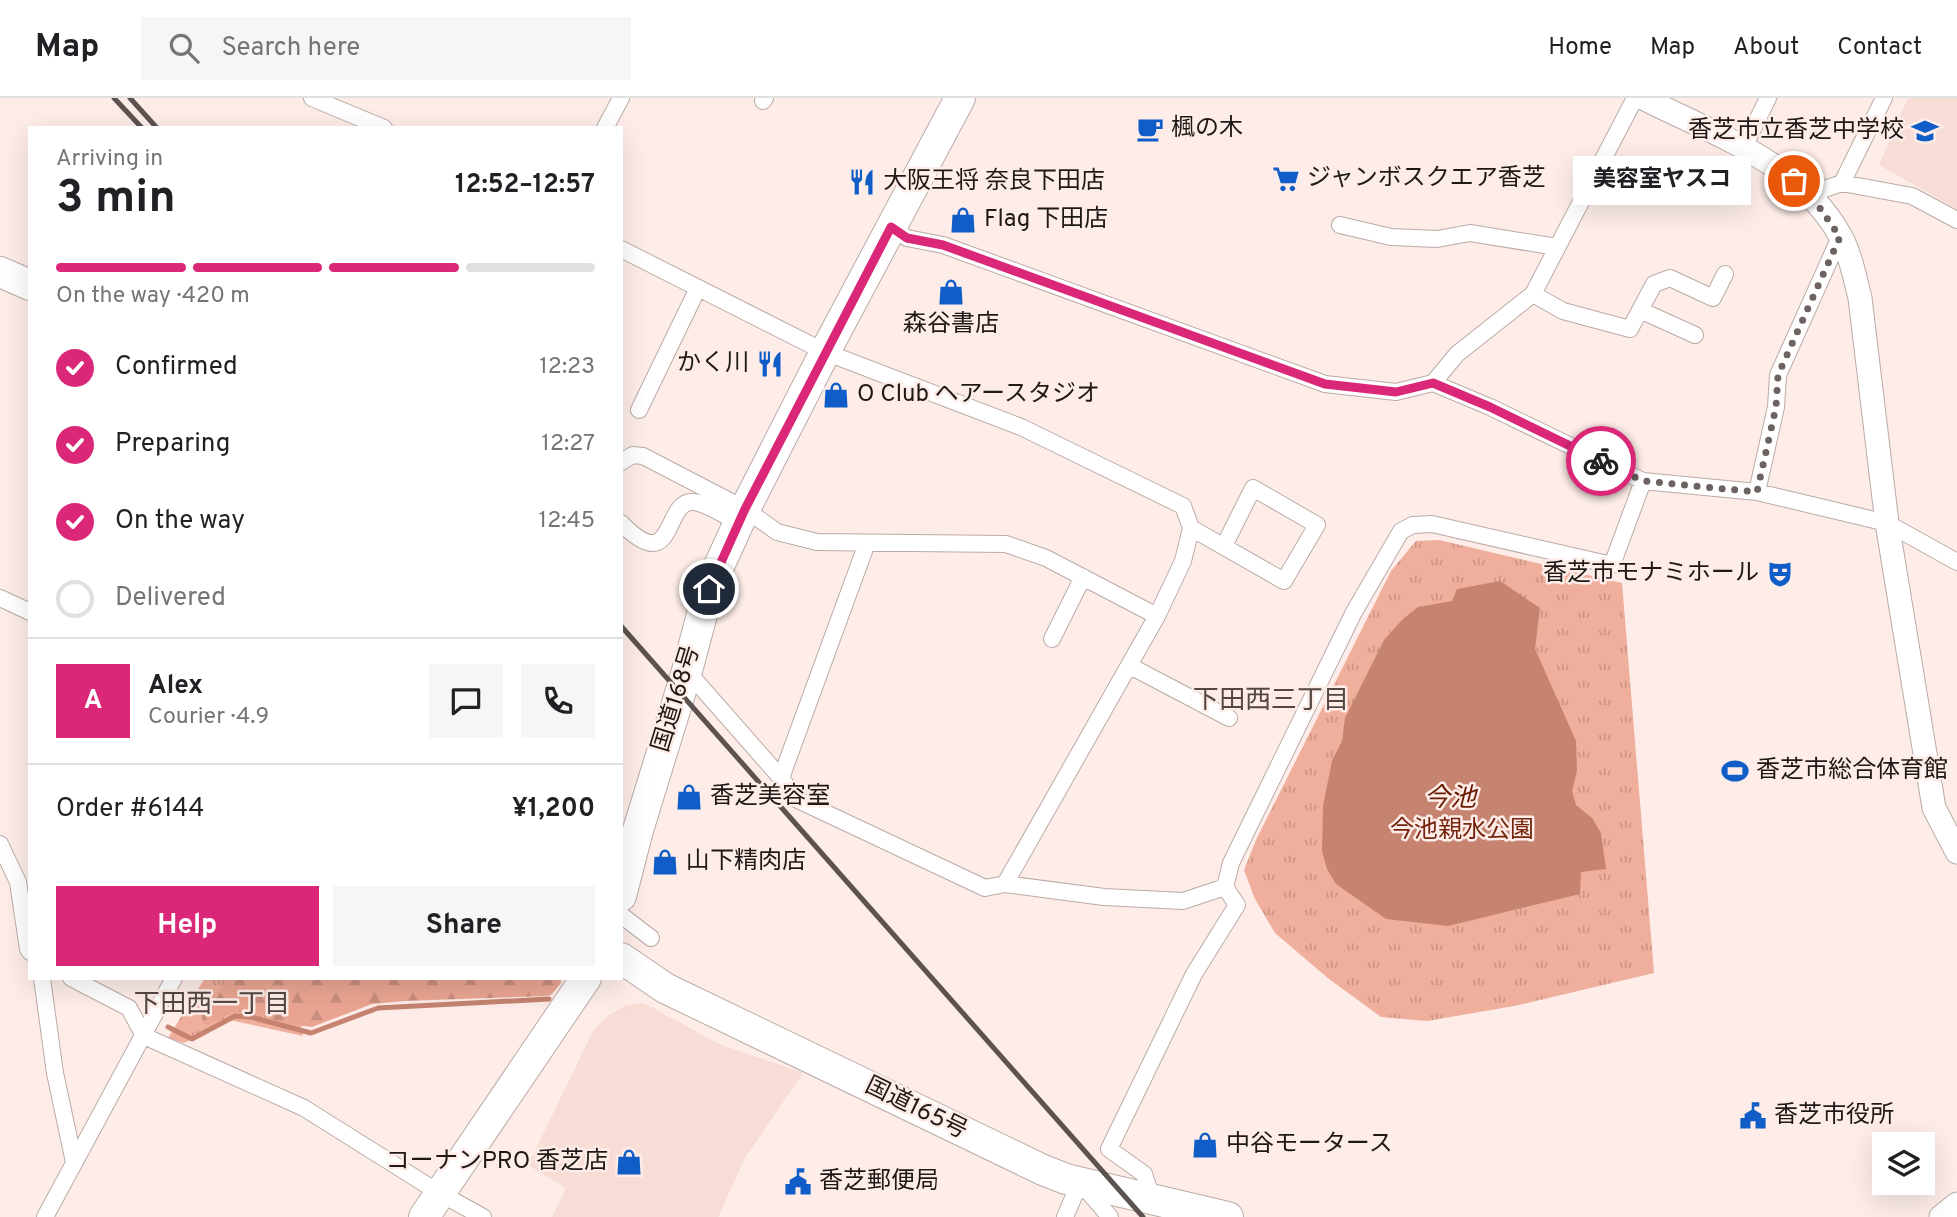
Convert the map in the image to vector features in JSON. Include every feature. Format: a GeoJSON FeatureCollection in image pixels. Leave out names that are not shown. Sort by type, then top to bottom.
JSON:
{"type":"FeatureCollection","features":[{"type":"Feature","properties":{"kind":"highway","name":"国道168号"},"geometry":{"type":"LineString","coordinates":[[623,884],[629,847],[687,671],[709,589],[742,516],[825,352],[960,98]]}},
{"type":"Feature","properties":{"kind":"highway"},"geometry":{"type":"LineString","coordinates":[[0,272],[28,284]]}},
{"type":"Feature","properties":{"kind":"highway","name":"国道165号"},"geometry":{"type":"LineString","coordinates":[[623,959],[664,988],[1042,1170],[1080,1182],[1228,1217]]}},
{"type":"Feature","properties":{"kind":"highway"},"geometry":{"type":"LineString","coordinates":[[432,1205],[585,980]]}},
{"type":"Feature","properties":{"kind":"street"},"geometry":{"type":"LineString","coordinates":[[312,98],[379,126]]}},
{"type":"Feature","properties":{"kind":"street"},"geometry":{"type":"LineString","coordinates":[[606,126],[621,98]]}},
{"type":"Feature","properties":{"kind":"street"},"geometry":{"type":"LineString","coordinates":[[1433,383],[1457,354],[1533,294],[1635,98]]}},
{"type":"Feature","properties":{"kind":"street"},"geometry":{"type":"LineString","coordinates":[[1643,98],[1779,167],[1810,194],[1840,237],[1851,263],[1860,299],[1887,523],[1934,808],[1957,852]]}},
{"type":"Feature","properties":{"kind":"street"},"geometry":{"type":"LineString","coordinates":[[1743,149],[1769,98]]}},
{"type":"Feature","properties":{"kind":"street"},"geometry":{"type":"LineString","coordinates":[[1842,183],[1884,98]]}},
{"type":"Feature","properties":{"kind":"street"},"geometry":{"type":"LineString","coordinates":[[1810,194],[1842,183],[1912,196],[1957,220]]}},
{"type":"Feature","properties":{"kind":"street"},"geometry":{"type":"LineString","coordinates":[[1340,225],[1391,237],[1437,239],[1470,233],[1557,247]]}},
{"type":"Feature","properties":{"kind":"street"},"geometry":{"type":"LineString","coordinates":[[891,227],[907,238],[943,245],[1325,384],[1396,392],[1433,383],[1490,407],[1643,481],[1757,492],[1887,523],[1957,562]]}},
{"type":"Feature","properties":{"kind":"street"},"geometry":{"type":"LineString","coordinates":[[1757,492],[1776,407],[1778,375],[1840,237]]}},
{"type":"Feature","properties":{"kind":"street"},"geometry":{"type":"LineString","coordinates":[[623,250],[825,352],[1021,427],[1183,506],[1191,528],[1183,562],[1130,666],[1005,884]]}},
{"type":"Feature","properties":{"kind":"street"},"geometry":{"type":"LineString","coordinates":[[1533,294],[1563,311],[1630,329],[1654,284],[1670,278],[1713,298],[1725,274]]}},
{"type":"Feature","properties":{"kind":"street"},"geometry":{"type":"LineString","coordinates":[[639,410],[698,288]]}},
{"type":"Feature","properties":{"kind":"street"},"geometry":{"type":"LineString","coordinates":[[1640,310],[1695,335]]}},
{"type":"Feature","properties":{"kind":"street"},"geometry":{"type":"LineString","coordinates":[[623,460],[643,456],[742,516],[777,532],[817,542],[1006,544],[1046,558],[1157,617]]}},
{"type":"Feature","properties":{"kind":"street"},"geometry":{"type":"LineString","coordinates":[[1152,1199],[1144,1174],[1108,1150],[1194,974],[1237,905],[1225,887],[1231,863],[1348,624],[1401,531],[1413,525],[1432,524],[1612,565],[1643,481]]}},
{"type":"Feature","properties":{"kind":"street"},"geometry":{"type":"LineString","coordinates":[[1191,528],[1284,581],[1317,525],[1254,488],[1224,546]]}},
{"type":"Feature","properties":{"kind":"street"},"geometry":{"type":"LineString","coordinates":[[623,525],[636,538],[658,541],[665,536],[684,504],[692,502],[742,516]]}},
{"type":"Feature","properties":{"kind":"street"},"geometry":{"type":"LineString","coordinates":[[781,778],[867,543]]}},
{"type":"Feature","properties":{"kind":"street"},"geometry":{"type":"LineString","coordinates":[[1052,639],[1083,577]]}},
{"type":"Feature","properties":{"kind":"street"},"geometry":{"type":"LineString","coordinates":[[0,598],[28,610]]}},
{"type":"Feature","properties":{"kind":"street"},"geometry":{"type":"LineString","coordinates":[[1130,666],[1229,718]]}},
{"type":"Feature","properties":{"kind":"street"},"geometry":{"type":"LineString","coordinates":[[687,671],[781,778],[796,799],[985,888],[1005,884],[1104,897],[1183,901],[1225,887]]}},
{"type":"Feature","properties":{"kind":"street"},"geometry":{"type":"LineString","coordinates":[[0,844],[18,881],[28,950]]}},
{"type":"Feature","properties":{"kind":"street"},"geometry":{"type":"LineString","coordinates":[[623,917],[651,938]]}},
{"type":"Feature","properties":{"kind":"street"},"geometry":{"type":"LineString","coordinates":[[42,980],[55,1073],[74,1162]]}},
{"type":"Feature","properties":{"kind":"street"},"geometry":{"type":"LineString","coordinates":[[75,980],[129,1008],[144,1036],[304,1108],[432,1205],[484,1217]]}},
{"type":"Feature","properties":{"kind":"street"},"geometry":{"type":"LineString","coordinates":[[45,1217],[173,980]]}},
{"type":"Feature","properties":{"kind":"street"},"geometry":{"type":"LineString","coordinates":[[1065,1217],[1080,1182],[1110,1217]]}},
{"type":"Feature","properties":{"kind":"street"},"geometry":{"type":"LineString","coordinates":[[1941,1217],[1957,1204]]}},
{"type":"Feature","properties":{"kind":"shaded area","name":"香芝市立香芝中学校"},"geometry":{"type":"Polygon","coordinates":[[[1908,98],[1957,98],[1957,209],[1879,165],[1908,98]]]}},
{"type":"Feature","properties":{"kind":"shaded area"},"geometry":{"type":"Polygon","coordinates":[[[644,1003],[719,1044],[803,1073],[745,1158],[718,1217],[552,1217],[566,1188],[528,1165],[594,1029],[609,1015],[627,1005],[644,1003]]]}},
{"type":"Feature","properties":{"kind":"green space","name":"今池親水公園"},"geometry":{"type":"Polygon","coordinates":[[[1439,540],[1622,583],[1654,973],[1514,1006],[1427,1021],[1381,1017],[1329,979],[1275,933],[1255,899],[1244,870],[1256,840],[1391,571],[1416,541],[1439,540]]]}},
{"type":"Feature","properties":{"kind":"green space"},"geometry":{"type":"Polygon","coordinates":[[[204,980],[293,980],[303,1036],[230,1020],[184,1043],[168,1038],[204,980]]]}},
{"type":"Feature","properties":{"kind":"green space"},"geometry":{"type":"Polygon","coordinates":[[[228,980],[561,980],[551,995],[546,996],[372,1004],[312,1027],[287,1024],[247,1011],[232,1013],[208,1025],[203,1023],[203,1010],[228,980]]]}},
{"type":"Feature","properties":{"kind":"water","name":"今池"},"geometry":{"type":"Polygon","coordinates":[[[1500,581],[1540,608],[1535,649],[1576,741],[1577,771],[1572,791],[1576,805],[1592,818],[1601,833],[1606,869],[1581,872],[1580,894],[1448,926],[1386,919],[1336,884],[1327,869],[1322,851],[1323,806],[1332,761],[1342,741],[1345,718],[1384,640],[1403,619],[1418,607],[1452,601],[1457,589],[1500,581]]]}},
{"type":"Feature","properties":{"kind":"waterway"},"geometry":{"type":"LineString","coordinates":[[168,1027],[192,1039],[235,1016],[251,1017],[311,1033],[378,1008],[549,999]]}},
{"type":"Feature","properties":{"kind":"railway"},"geometry":{"type":"LineString","coordinates":[[114,98],[140,126]]}},
{"type":"Feature","properties":{"kind":"railway"},"geometry":{"type":"LineString","coordinates":[[130,98],[155,126]]}},
{"type":"Feature","properties":{"kind":"railway"},"geometry":{"type":"LineString","coordinates":[[623,628],[1143,1217]]}},
{"type":"Feature","properties":{"kind":"way so far"},"geometry":{"type":"LineString","coordinates":[[1601,461],[1643,481],[1757,492],[1776,407],[1778,375],[1840,237],[1810,194],[1794,181]]}},
{"type":"Feature","properties":{"kind":"place","name":"楓の木"},"geometry":{"type":"Point","coordinates":[1150,129]}},
{"type":"Feature","properties":{"kind":"place","name":"香芝市立香芝中学校"},"geometry":{"type":"Point","coordinates":[1925,131]}},
{"type":"Feature","properties":{"kind":"place","name":"ジャンボスクエア香芝"},"geometry":{"type":"Point","coordinates":[1286,179]}},
{"type":"Feature","properties":{"kind":"place","name":"美容室ヤスコ"},"geometry":{"type":"Point","coordinates":[1794,181]}},
{"type":"Feature","properties":{"kind":"place","name":"大阪王将 奈良下田店"},"geometry":{"type":"Point","coordinates":[862,182]}},
{"type":"Feature","properties":{"kind":"place","name":"Flag 下田店"},"geometry":{"type":"Point","coordinates":[963,220]}},
{"type":"Feature","properties":{"kind":"place","name":"森谷書店"},"geometry":{"type":"Point","coordinates":[951,292]}},
{"type":"Feature","properties":{"kind":"place","name":"かく川"},"geometry":{"type":"Point","coordinates":[770,364]}},
{"type":"Feature","properties":{"kind":"place","name":"O Club ヘアースタジオ"},"geometry":{"type":"Point","coordinates":[836,395]}},
{"type":"Feature","properties":{"kind":"place","name":"香芝市モナミホール"},"geometry":{"type":"Point","coordinates":[1780,574]}},
{"type":"Feature","properties":{"kind":"place","name":"香芝市総合体育館"},"geometry":{"type":"Point","coordinates":[1735,771]}},
{"type":"Feature","properties":{"kind":"place","name":"香芝美容室"},"geometry":{"type":"Point","coordinates":[689,797]}},
{"type":"Feature","properties":{"kind":"place","name":"山下精肉店"},"geometry":{"type":"Point","coordinates":[665,862]}},
{"type":"Feature","properties":{"kind":"place","name":"香芝市役所"},"geometry":{"type":"Point","coordinates":[1753,1116]}},
{"type":"Feature","properties":{"kind":"place","name":"中谷モータース"},"geometry":{"type":"Point","coordinates":[1205,1145]}},
{"type":"Feature","properties":{"kind":"place","name":"コーナンPRO 香芝店"},"geometry":{"type":"Point","coordinates":[629,1162]}},
{"type":"Feature","properties":{"kind":"place","name":"香芝郵便局"},"geometry":{"type":"Point","coordinates":[798,1182]}},
{"type":"Feature","properties":{"kind":"district","name":"下田西三丁目"},"geometry":{"type":"Point","coordinates":[1271,701]}},
{"type":"Feature","properties":{"kind":"district","name":"下田西一丁目"},"geometry":{"type":"Point","coordinates":[212,1005]}},
{"type":"Feature","properties":{"kind":"route"},"geometry":{"type":"LineString","coordinates":[[709,589],[745,509],[891,227],[907,238],[943,245],[1325,384],[1396,392],[1433,383],[1490,407],[1601,461]]}}]}
